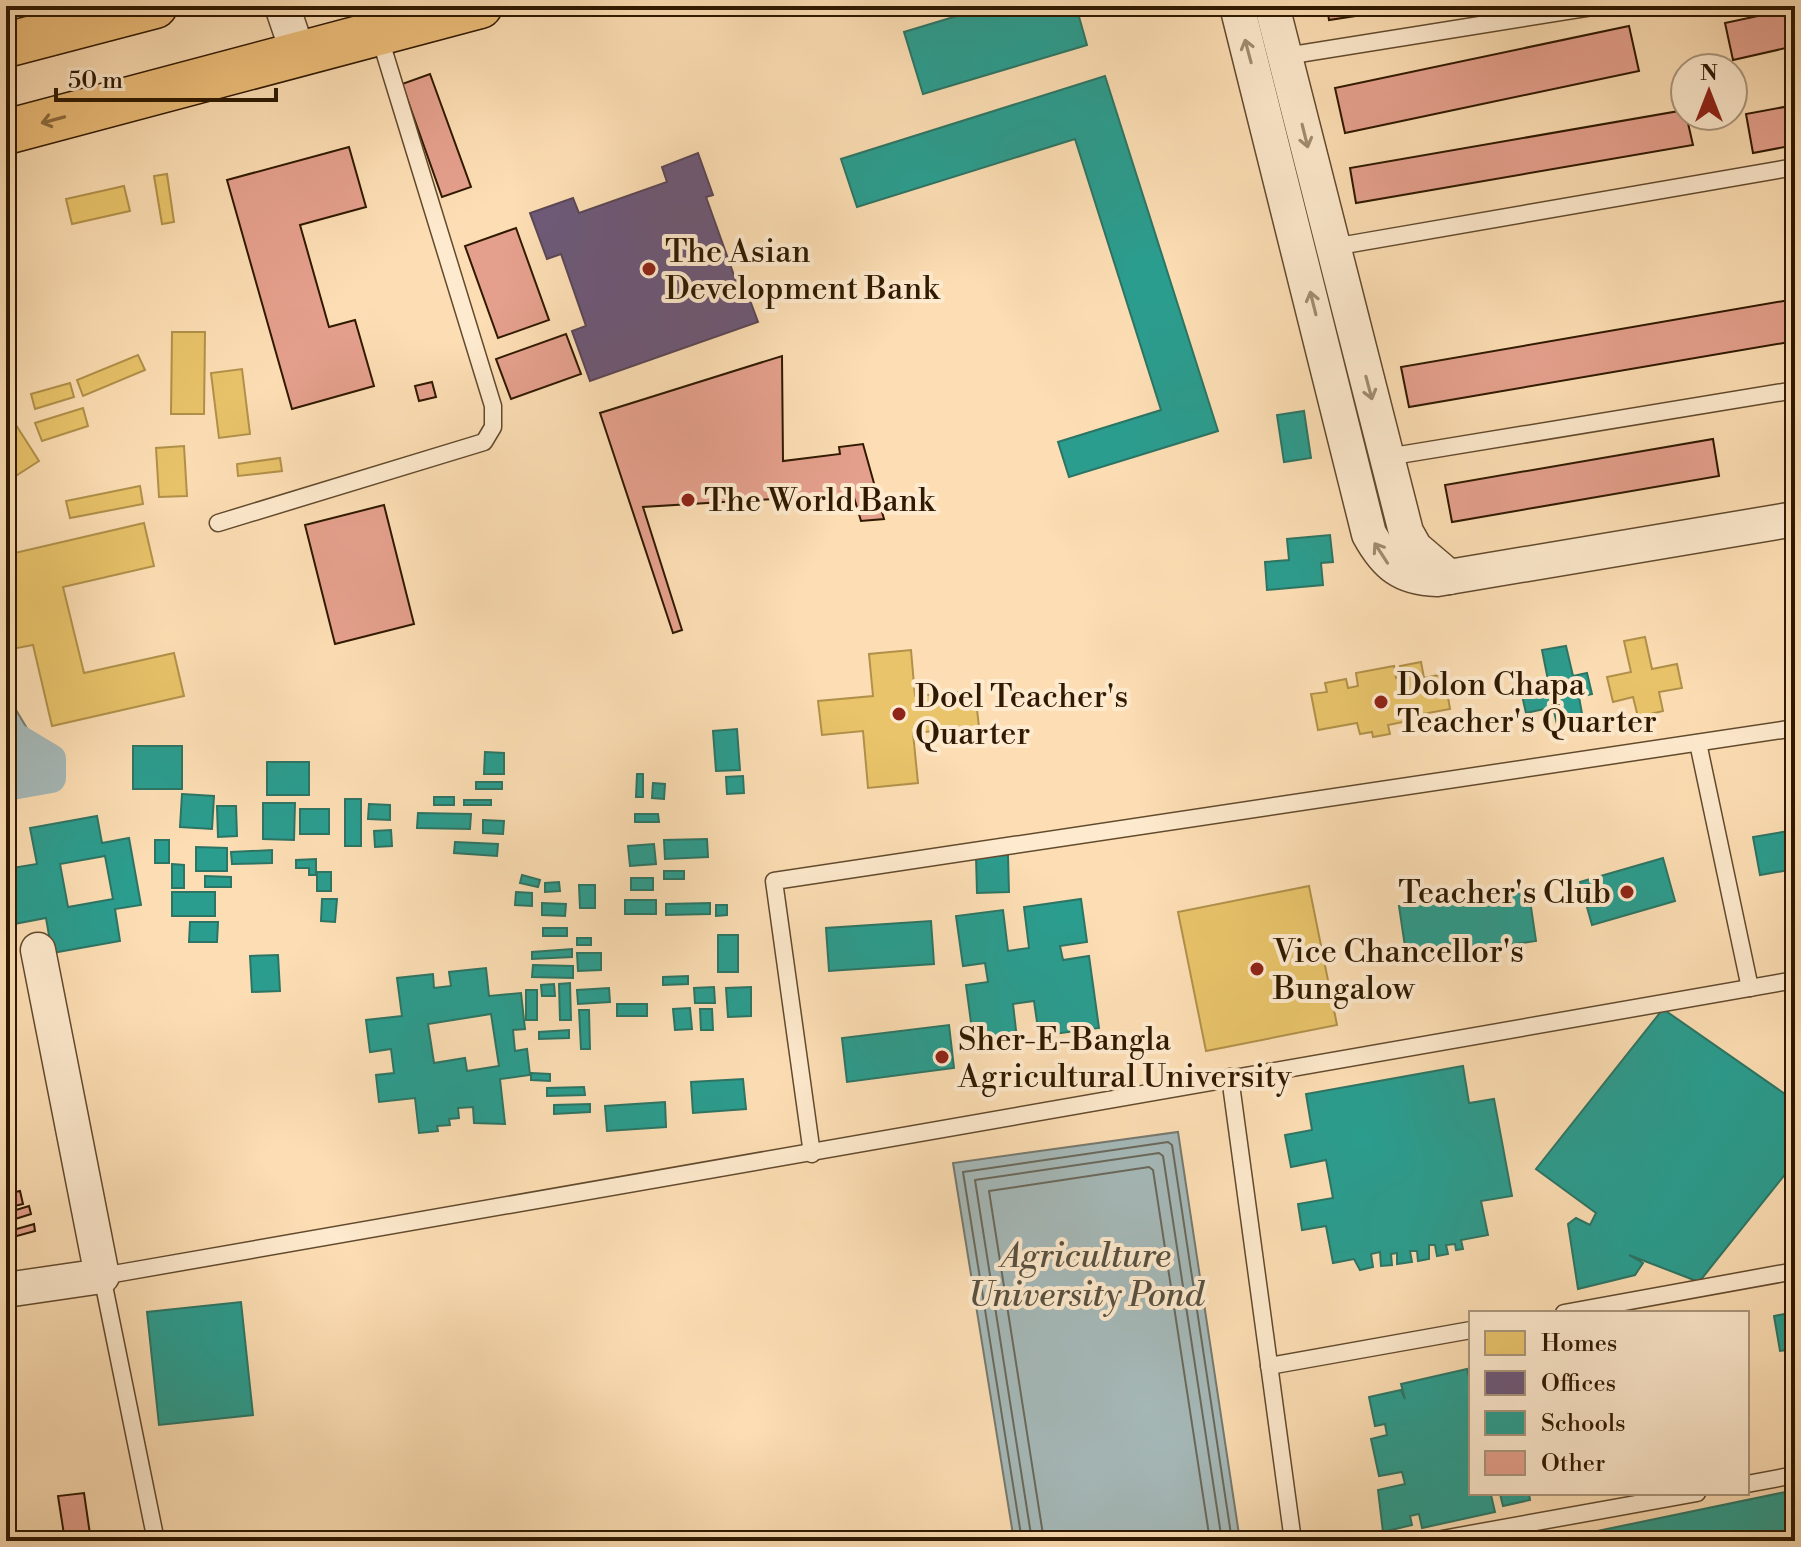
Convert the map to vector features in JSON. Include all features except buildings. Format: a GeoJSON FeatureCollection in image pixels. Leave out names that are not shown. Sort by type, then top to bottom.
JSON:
{"type":"FeatureCollection","features":[{"type":"Feature","properties":{"kind":"main road"},"geometry":{"type":"LineString","coordinates":[[6,45],[155,6]]}},
{"type":"Feature","properties":{"kind":"main road"},"geometry":{"type":"LineString","coordinates":[[6,132],[480,6]]}},
{"type":"Feature","properties":{"kind":"street"},"geometry":{"type":"LineString","coordinates":[[282,6],[299,56]]}},
{"type":"Feature","properties":{"kind":"street"},"geometry":{"type":"LineString","coordinates":[[1237,6],[1299,178],[1333,247],[1406,532],[1415,548],[1449,577]]}},
{"type":"Feature","properties":{"kind":"street"},"geometry":{"type":"LineString","coordinates":[[1272,6],[1286,56],[1299,178],[1369,534],[1389,565],[1413,578],[1449,577],[1795,519]]}},
{"type":"Feature","properties":{"kind":"street"},"geometry":{"type":"LineString","coordinates":[[6,1290],[102,1276],[38,950]]}},
{"type":"Feature","properties":{"kind":"lane"},"geometry":{"type":"LineString","coordinates":[[1286,56],[1598,6]]}},
{"type":"Feature","properties":{"kind":"lane"},"geometry":{"type":"LineString","coordinates":[[218,523],[484,442],[493,427],[493,406],[379,35]]}},
{"type":"Feature","properties":{"kind":"lane"},"geometry":{"type":"LineString","coordinates":[[1333,247],[1795,167]]}},
{"type":"Feature","properties":{"kind":"lane"},"geometry":{"type":"LineString","coordinates":[[1387,457],[1795,390]]}},
{"type":"Feature","properties":{"kind":"lane"},"geometry":{"type":"LineString","coordinates":[[812,1154],[774,881],[1795,728]]}},
{"type":"Feature","properties":{"kind":"lane"},"geometry":{"type":"LineString","coordinates":[[1698,743],[1750,988]]}},
{"type":"Feature","properties":{"kind":"lane"},"geometry":{"type":"LineString","coordinates":[[156,1541],[102,1276],[1795,980]]}},
{"type":"Feature","properties":{"kind":"lane"},"geometry":{"type":"LineString","coordinates":[[1230,1077],[1293,1541]]}},
{"type":"Feature","properties":{"kind":"lane"},"geometry":{"type":"LineString","coordinates":[[1575,1311],[1795,1271]]}},
{"type":"Feature","properties":{"kind":"lane"},"geometry":{"type":"LineString","coordinates":[[1269,1366],[1469,1330]]}},
{"type":"Feature","properties":{"kind":"lane"},"geometry":{"type":"LineString","coordinates":[[1749,1484],[1795,1475]]}},
{"type":"Feature","properties":{"kind":"lane"},"geometry":{"type":"LineString","coordinates":[[1431,1541],[1686,1495]]}},
{"type":"Feature","properties":{"kind":"water"},"geometry":{"type":"Polygon","coordinates":[[[6,693],[60,784],[6,798],[6,693]]]}},
{"type":"Feature","properties":{"kind":"water","name":"Agriculture University Pond"},"geometry":{"type":"Polygon","coordinates":[[[1178,1132],[1240,1541],[1014,1541],[953,1163],[1178,1132]]]}},
{"type":"Feature","properties":{"kind":"waterway"},"geometry":{"type":"LineString","coordinates":[[6,732],[51,759],[51,778],[6,786]]}},
{"type":"Feature","properties":{"kind":"place","name":"The Asian Development Bank"},"geometry":{"type":"Point","coordinates":[649,269]}},
{"type":"Feature","properties":{"kind":"place","name":"The World Bank"},"geometry":{"type":"Point","coordinates":[688,500]}},
{"type":"Feature","properties":{"kind":"place","name":"Dolon Chapa Teacher's Quarter"},"geometry":{"type":"Point","coordinates":[1381,702]}},
{"type":"Feature","properties":{"kind":"place","name":"Doel Teacher's Quarter"},"geometry":{"type":"Point","coordinates":[899,714]}},
{"type":"Feature","properties":{"kind":"place","name":"Teacher's Club"},"geometry":{"type":"Point","coordinates":[1627,892]}},
{"type":"Feature","properties":{"kind":"place","name":"Vice Chancellor's Bungalow"},"geometry":{"type":"Point","coordinates":[1257,969]}},
{"type":"Feature","properties":{"kind":"place","name":"Sher-E-Bangla Agricultural University"},"geometry":{"type":"Point","coordinates":[942,1057]}}]}
